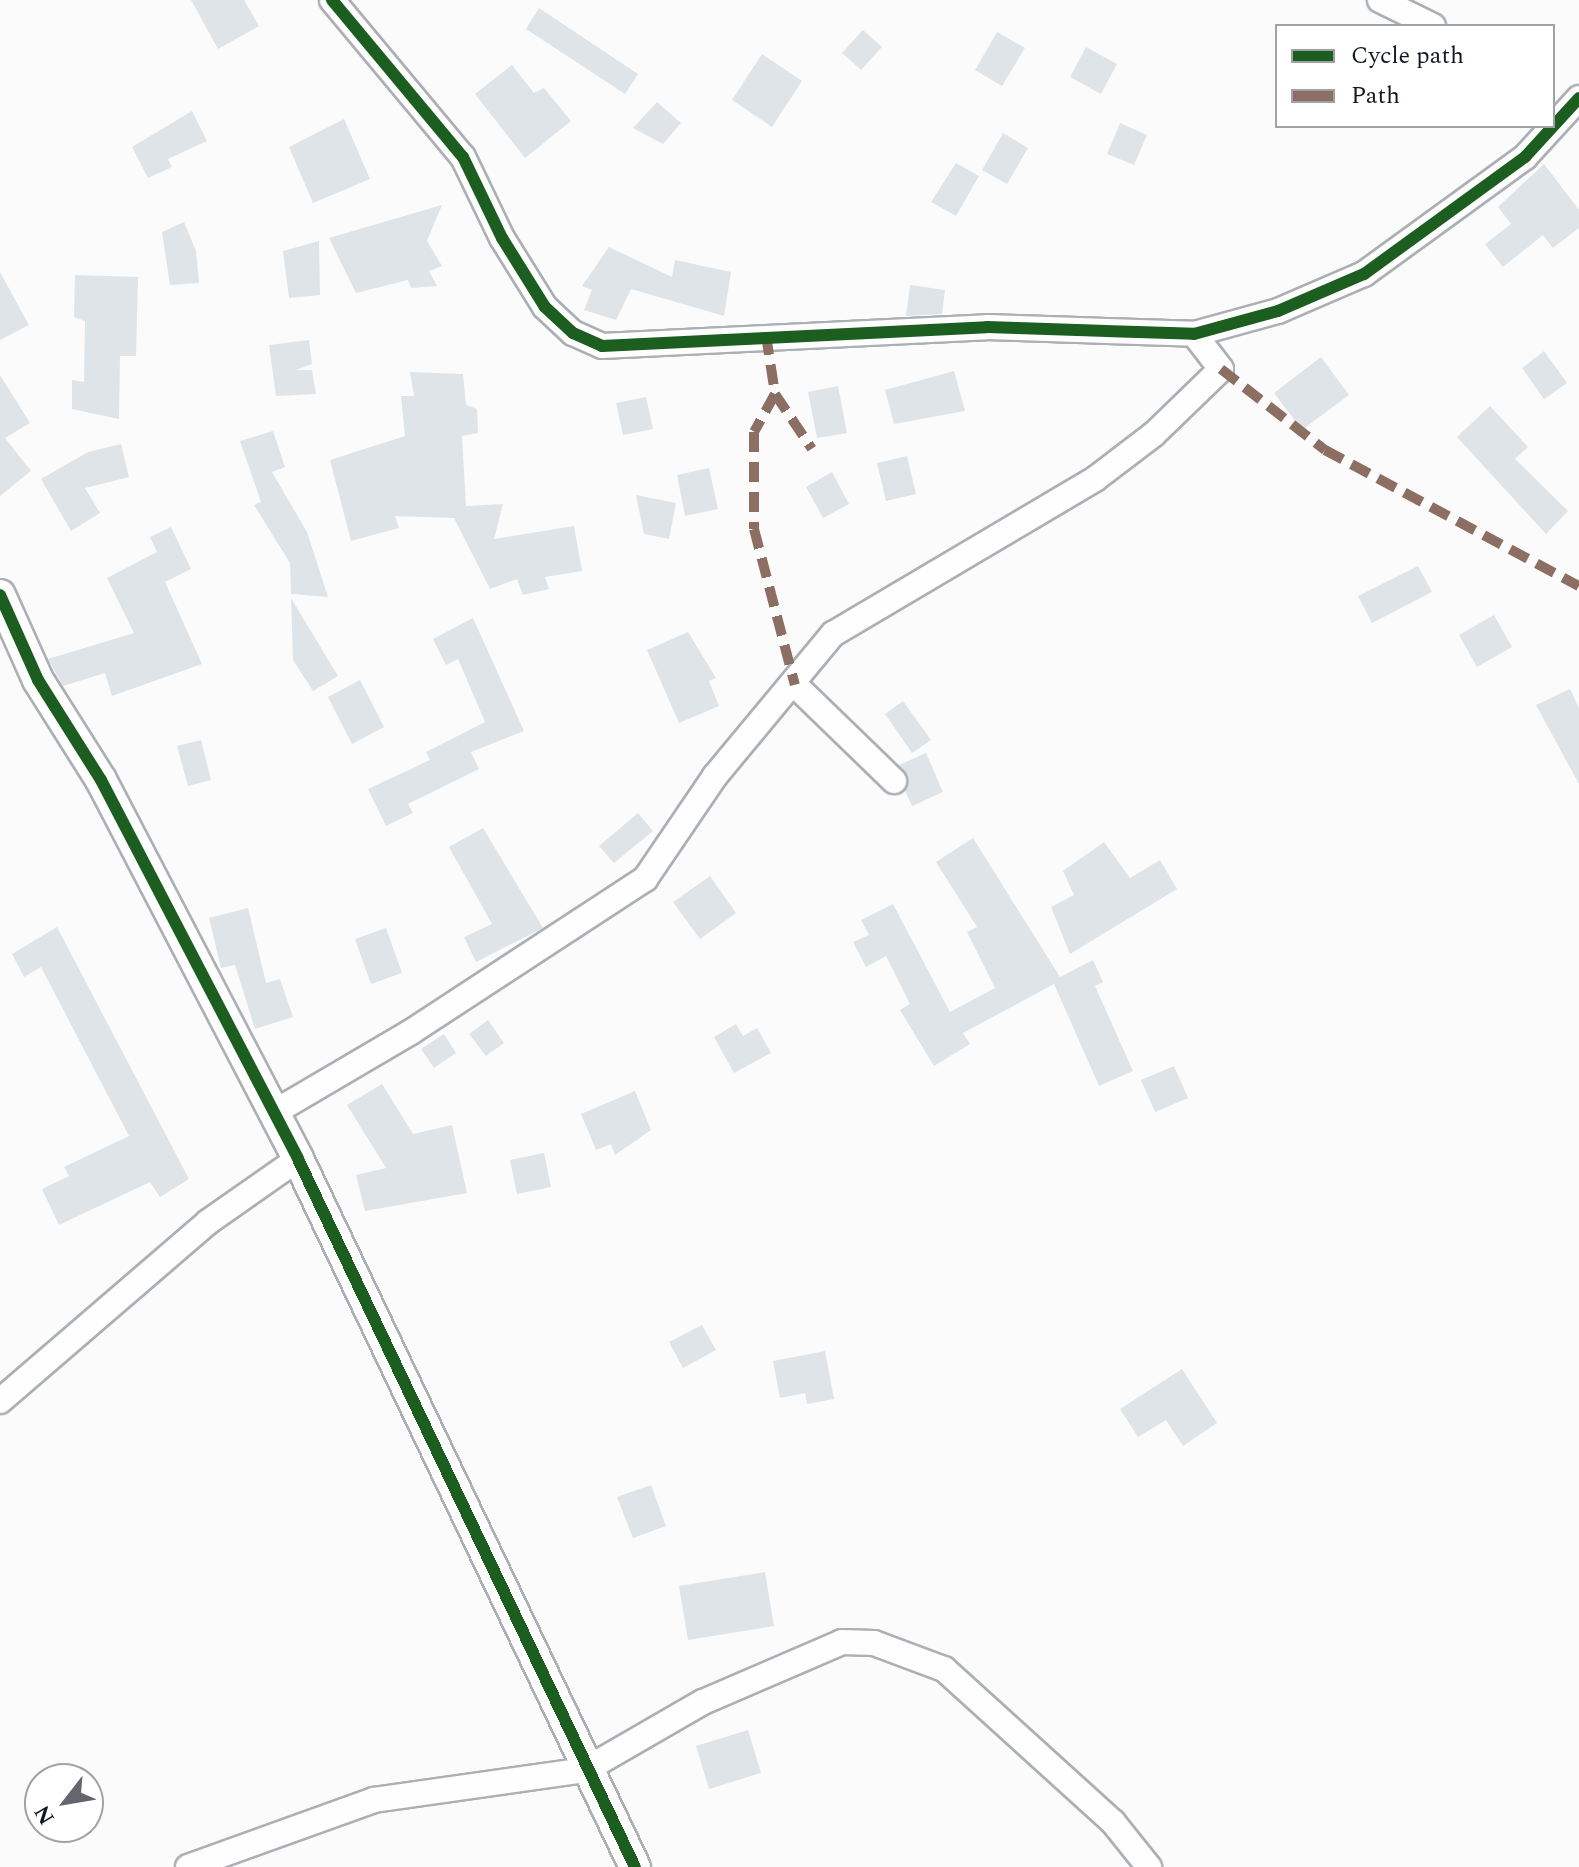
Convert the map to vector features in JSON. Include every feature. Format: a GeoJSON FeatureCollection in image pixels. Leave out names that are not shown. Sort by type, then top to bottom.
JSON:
{"type":"FeatureCollection","features":[{"type":"Feature","properties":{"kind":"street"},"geometry":{"type":"LineString","coordinates":[[332,0],[463,157],[545,307],[587,341],[602,346],[987,327],[1194,334],[1278,311],[1364,274],[1485,188],[1554,128]]}},
{"type":"Feature","properties":{"kind":"street"},"geometry":{"type":"LineString","coordinates":[[1380,0],[1429,24]]}},
{"type":"Feature","properties":{"kind":"street"},"geometry":{"type":"LineString","coordinates":[[1565,118],[1579,98]]}},
{"type":"Feature","properties":{"kind":"street"},"geometry":{"type":"LineString","coordinates":[[273,1113],[411,1032],[645,879],[715,776],[795,685],[813,656],[855,617],[1034,517],[1154,434],[1221,369],[1194,334]]}},
{"type":"Feature","properties":{"kind":"street"},"geometry":{"type":"LineString","coordinates":[[0,595],[38,680],[101,780],[298,1159],[585,1770],[635,1867]]}},
{"type":"Feature","properties":{"kind":"street"},"geometry":{"type":"LineString","coordinates":[[795,685],[894,781]]}},
{"type":"Feature","properties":{"kind":"street"},"geometry":{"type":"LineString","coordinates":[[0,1401],[208,1222],[298,1159]]}},
{"type":"Feature","properties":{"kind":"street"},"geometry":{"type":"LineString","coordinates":[[188,1867],[374,1800],[585,1770],[703,1702],[812,1652],[842,1642],[874,1643],[944,1669],[985,1700],[1113,1822],[1149,1867]]}},
{"type":"Feature","properties":{"kind":"building"},"geometry":{"type":"Polygon","coordinates":[[[191,0],[244,0],[259,26],[218,49],[191,0]]]}},
{"type":"Feature","properties":{"kind":"building"},"geometry":{"type":"Polygon","coordinates":[[[539,8],[638,74],[625,94],[526,29],[539,8]]]}},
{"type":"Feature","properties":{"kind":"building"},"geometry":{"type":"Polygon","coordinates":[[[863,30],[882,47],[861,70],[842,53],[863,30]]]}},
{"type":"Feature","properties":{"kind":"building"},"geometry":{"type":"Polygon","coordinates":[[[997,32],[1025,48],[1002,86],[975,70],[997,32]]]}},
{"type":"Feature","properties":{"kind":"building"},"geometry":{"type":"Polygon","coordinates":[[[1086,47],[1117,64],[1101,94],[1070,77],[1086,47]]]}},
{"type":"Feature","properties":{"kind":"building"},"geometry":{"type":"Polygon","coordinates":[[[762,54],[802,81],[772,127],[732,100],[762,54]]]}},
{"type":"Feature","properties":{"kind":"building"},"geometry":{"type":"Polygon","coordinates":[[[512,65],[534,93],[544,88],[571,121],[525,158],[475,94],[512,65]]]}},
{"type":"Feature","properties":{"kind":"building"},"geometry":{"type":"Polygon","coordinates":[[[657,102],[681,123],[663,144],[633,128],[657,102]]]}},
{"type":"Feature","properties":{"kind":"building"},"geometry":{"type":"Polygon","coordinates":[[[192,111],[207,141],[168,159],[172,167],[148,178],[132,147],[192,111]]]}},
{"type":"Feature","properties":{"kind":"building"},"geometry":{"type":"Polygon","coordinates":[[[344,119],[370,179],[313,203],[289,147],[344,119]]]}},
{"type":"Feature","properties":{"kind":"building"},"geometry":{"type":"Polygon","coordinates":[[[1120,123],[1147,135],[1134,165],[1107,154],[1120,123]]]}},
{"type":"Feature","properties":{"kind":"building"},"geometry":{"type":"Polygon","coordinates":[[[1003,133],[1028,148],[1007,184],[982,170],[1003,133]]]}},
{"type":"Feature","properties":{"kind":"building"},"geometry":{"type":"Polygon","coordinates":[[[956,163],[979,176],[956,216],[931,202],[956,163]]]}},
{"type":"Feature","properties":{"kind":"building"},"geometry":{"type":"Polygon","coordinates":[[[1544,164],[1579,210],[1579,228],[1553,248],[1543,235],[1503,267],[1485,244],[1511,224],[1498,207],[1544,164]]]}},
{"type":"Feature","properties":{"kind":"building"},"geometry":{"type":"Polygon","coordinates":[[[442,205],[427,241],[442,266],[429,271],[437,286],[411,288],[408,280],[356,293],[329,238],[442,205]]]}},
{"type":"Feature","properties":{"kind":"building"},"geometry":{"type":"Polygon","coordinates":[[[184,222],[196,251],[199,283],[170,285],[162,232],[184,222]]]}},
{"type":"Feature","properties":{"kind":"building"},"geometry":{"type":"Polygon","coordinates":[[[319,241],[320,295],[289,298],[283,251],[319,241]]]}},
{"type":"Feature","properties":{"kind":"building"},"geometry":{"type":"Polygon","coordinates":[[[609,247],[672,277],[675,260],[731,272],[724,316],[631,289],[616,320],[584,310],[592,290],[582,286],[609,247]]]}},
{"type":"Feature","properties":{"kind":"building"},"geometry":{"type":"Polygon","coordinates":[[[0,272],[29,325],[0,340],[0,272]]]}},
{"type":"Feature","properties":{"kind":"building"},"geometry":{"type":"Polygon","coordinates":[[[75,275],[138,277],[136,356],[120,356],[119,419],[72,409],[72,380],[84,382],[85,321],[74,317],[75,275]]]}},
{"type":"Feature","properties":{"kind":"building"},"geometry":{"type":"Polygon","coordinates":[[[910,285],[945,290],[942,314],[906,316],[910,285]]]}},
{"type":"Feature","properties":{"kind":"building"},"geometry":{"type":"Polygon","coordinates":[[[309,340],[312,364],[296,370],[312,370],[316,394],[276,396],[269,345],[309,340]]]}},
{"type":"Feature","properties":{"kind":"building"},"geometry":{"type":"Polygon","coordinates":[[[1544,351],[1567,383],[1544,399],[1522,368],[1544,351]]]}},
{"type":"Feature","properties":{"kind":"building"},"geometry":{"type":"Polygon","coordinates":[[[1321,357],[1349,395],[1302,430],[1274,393],[1321,357]]]}},
{"type":"Feature","properties":{"kind":"building"},"geometry":{"type":"Polygon","coordinates":[[[954,371],[965,411],[894,424],[885,390],[954,371]]]}},
{"type":"Feature","properties":{"kind":"building"},"geometry":{"type":"Polygon","coordinates":[[[410,372],[463,374],[466,405],[477,409],[478,433],[462,436],[466,506],[503,504],[494,539],[574,526],[582,571],[545,577],[549,589],[523,595],[517,579],[490,589],[454,518],[395,516],[399,528],[351,541],[330,460],[405,436],[401,396],[414,396],[410,372]]]}},
{"type":"Feature","properties":{"kind":"building"},"geometry":{"type":"Polygon","coordinates":[[[0,375],[30,423],[5,438],[31,471],[0,496],[0,375]]]}},
{"type":"Feature","properties":{"kind":"building"},"geometry":{"type":"Polygon","coordinates":[[[838,386],[847,433],[817,438],[808,392],[838,386]]]}},
{"type":"Feature","properties":{"kind":"building"},"geometry":{"type":"Polygon","coordinates":[[[646,397],[653,429],[623,435],[616,403],[646,397]]]}},
{"type":"Feature","properties":{"kind":"building"},"geometry":{"type":"Polygon","coordinates":[[[1490,406],[1528,447],[1515,459],[1568,511],[1546,534],[1457,437],[1490,406]]]}},
{"type":"Feature","properties":{"kind":"building"},"geometry":{"type":"Polygon","coordinates":[[[273,431],[285,467],[272,472],[307,532],[328,597],[291,594],[290,563],[254,505],[261,502],[240,441],[273,431]]]}},
{"type":"Feature","properties":{"kind":"building"},"geometry":{"type":"Polygon","coordinates":[[[121,444],[129,477],[85,488],[100,513],[71,531],[41,479],[88,452],[121,444]]]}},
{"type":"Feature","properties":{"kind":"building"},"geometry":{"type":"Polygon","coordinates":[[[907,456],[916,494],[886,501],[877,463],[907,456]]]}},
{"type":"Feature","properties":{"kind":"building"},"geometry":{"type":"Polygon","coordinates":[[[709,468],[718,509],[685,516],[677,475],[709,468]]]}},
{"type":"Feature","properties":{"kind":"building"},"geometry":{"type":"Polygon","coordinates":[[[832,472],[849,504],[823,518],[806,487],[832,472]]]}},
{"type":"Feature","properties":{"kind":"building"},"geometry":{"type":"Polygon","coordinates":[[[636,495],[676,503],[669,539],[644,534],[636,495]]]}},
{"type":"Feature","properties":{"kind":"building"},"geometry":{"type":"Polygon","coordinates":[[[171,527],[191,569],[165,582],[202,664],[112,696],[105,673],[63,686],[48,659],[134,633],[107,578],[157,552],[150,537],[171,527]]]}},
{"type":"Feature","properties":{"kind":"building"},"geometry":{"type":"Polygon","coordinates":[[[1418,566],[1432,592],[1372,623],[1358,596],[1418,566]]]}},
{"type":"Feature","properties":{"kind":"building"},"geometry":{"type":"Polygon","coordinates":[[[291,598],[338,676],[313,691],[293,660],[291,598]]]}},
{"type":"Feature","properties":{"kind":"building"},"geometry":{"type":"Polygon","coordinates":[[[1494,615],[1512,647],[1477,667],[1459,635],[1494,615]]]}},
{"type":"Feature","properties":{"kind":"building"},"geometry":{"type":"Polygon","coordinates":[[[473,618],[524,731],[471,752],[479,769],[408,804],[413,813],[386,826],[368,789],[430,760],[426,752],[485,722],[458,659],[446,665],[433,639],[473,618]]]}},
{"type":"Feature","properties":{"kind":"building"},"geometry":{"type":"Polygon","coordinates":[[[688,632],[716,678],[709,681],[719,706],[679,723],[647,650],[688,632]]]}},
{"type":"Feature","properties":{"kind":"building"},"geometry":{"type":"Polygon","coordinates":[[[360,680],[384,727],[352,744],[328,697],[360,680]]]}},
{"type":"Feature","properties":{"kind":"building"},"geometry":{"type":"Polygon","coordinates":[[[1570,689],[1579,708],[1579,784],[1536,705],[1570,689]]]}},
{"type":"Feature","properties":{"kind":"building"},"geometry":{"type":"Polygon","coordinates":[[[903,701],[931,740],[912,753],[885,714],[903,701]]]}},
{"type":"Feature","properties":{"kind":"building"},"geometry":{"type":"Polygon","coordinates":[[[201,740],[211,780],[188,786],[177,746],[201,740]]]}},
{"type":"Feature","properties":{"kind":"building"},"geometry":{"type":"Polygon","coordinates":[[[926,753],[943,792],[912,806],[905,791],[908,776],[899,765],[926,753]]]}},
{"type":"Feature","properties":{"kind":"building"},"geometry":{"type":"Polygon","coordinates":[[[638,813],[653,831],[614,863],[599,846],[638,813]]]}},
{"type":"Feature","properties":{"kind":"building"},"geometry":{"type":"Polygon","coordinates":[[[483,828],[543,928],[476,962],[464,937],[492,924],[449,847],[483,828]]]}},
{"type":"Feature","properties":{"kind":"building"},"geometry":{"type":"Polygon","coordinates":[[[973,838],[1060,977],[1093,960],[1103,982],[1095,986],[1133,1071],[1099,1086],[1054,984],[963,1033],[970,1044],[934,1066],[900,1010],[910,1004],[886,956],[866,967],[853,942],[869,935],[861,920],[893,904],[950,1012],[995,988],[967,932],[977,927],[936,862],[973,838]]]}},
{"type":"Feature","properties":{"kind":"building"},"geometry":{"type":"Polygon","coordinates":[[[1104,842],[1130,878],[1160,860],[1177,889],[1070,954],[1051,907],[1074,895],[1063,871],[1104,842]]]}},
{"type":"Feature","properties":{"kind":"building"},"geometry":{"type":"Polygon","coordinates":[[[710,876],[736,913],[700,939],[673,902],[710,876]]]}},
{"type":"Feature","properties":{"kind":"building"},"geometry":{"type":"Polygon","coordinates":[[[248,908],[266,983],[280,979],[293,1017],[255,1029],[235,965],[221,968],[209,918],[248,908]]]}},
{"type":"Feature","properties":{"kind":"building"},"geometry":{"type":"Polygon","coordinates":[[[57,927],[189,1179],[160,1197],[150,1182],[59,1225],[42,1189],[69,1176],[64,1167],[129,1136],[41,967],[24,977],[12,954],[57,927]]]}},
{"type":"Feature","properties":{"kind":"building"},"geometry":{"type":"Polygon","coordinates":[[[386,928],[402,973],[371,984],[355,939],[386,928]]]}},
{"type":"Feature","properties":{"kind":"building"},"geometry":{"type":"Polygon","coordinates":[[[488,1020],[504,1043],[486,1056],[469,1034],[488,1020]]]}},
{"type":"Feature","properties":{"kind":"building"},"geometry":{"type":"Polygon","coordinates":[[[736,1024],[743,1036],[757,1028],[771,1053],[734,1073],[714,1037],[736,1024]]]}},
{"type":"Feature","properties":{"kind":"building"},"geometry":{"type":"Polygon","coordinates":[[[444,1034],[456,1053],[434,1068],[421,1049],[444,1034]]]}},
{"type":"Feature","properties":{"kind":"building"},"geometry":{"type":"Polygon","coordinates":[[[1174,1066],[1188,1098],[1155,1112],[1141,1080],[1174,1066]]]}},
{"type":"Feature","properties":{"kind":"building"},"geometry":{"type":"Polygon","coordinates":[[[382,1084],[413,1134],[452,1125],[467,1193],[365,1211],[356,1175],[386,1168],[347,1105],[382,1084]]]}},
{"type":"Feature","properties":{"kind":"building"},"geometry":{"type":"Polygon","coordinates":[[[635,1091],[651,1130],[615,1155],[611,1144],[596,1150],[581,1114],[635,1091]]]}},
{"type":"Feature","properties":{"kind":"building"},"geometry":{"type":"Polygon","coordinates":[[[544,1153],[551,1187],[517,1194],[510,1160],[544,1153]]]}},
{"type":"Feature","properties":{"kind":"building"},"geometry":{"type":"Polygon","coordinates":[[[702,1325],[716,1350],[683,1368],[669,1342],[702,1325]]]}},
{"type":"Feature","properties":{"kind":"building"},"geometry":{"type":"Polygon","coordinates":[[[825,1351],[834,1399],[807,1404],[805,1393],[780,1398],[773,1361],[825,1351]]]}},
{"type":"Feature","properties":{"kind":"building"},"geometry":{"type":"Polygon","coordinates":[[[1182,1369],[1217,1423],[1183,1446],[1166,1420],[1138,1437],[1120,1409],[1182,1369]]]}},
{"type":"Feature","properties":{"kind":"building"},"geometry":{"type":"Polygon","coordinates":[[[651,1485],[666,1526],[633,1538],[617,1497],[651,1485]]]}},
{"type":"Feature","properties":{"kind":"building"},"geometry":{"type":"Polygon","coordinates":[[[765,1572],[774,1626],[688,1640],[679,1586],[765,1572]]]}},
{"type":"Feature","properties":{"kind":"building"},"geometry":{"type":"Polygon","coordinates":[[[748,1730],[761,1773],[709,1789],[696,1746],[748,1730]]]}},
{"type":"Feature","properties":{"kind":"marked path"},"geometry":{"type":"LineString","coordinates":[[766,335],[775,394],[812,449]]}},
{"type":"Feature","properties":{"kind":"marked path"},"geometry":{"type":"LineString","coordinates":[[1221,369],[1325,450],[1579,586]]}},
{"type":"Feature","properties":{"kind":"marked path"},"geometry":{"type":"LineString","coordinates":[[775,394],[754,432],[754,529],[795,685]]}},
{"type":"Feature","properties":{"kind":"cycle path"},"geometry":{"type":"LineString","coordinates":[[332,0],[463,157],[502,238],[545,307],[573,333],[602,346],[987,327],[1194,334],[1278,311],[1364,274],[1525,157],[1552,128]]}},
{"type":"Feature","properties":{"kind":"cycle path"},"geometry":{"type":"LineString","coordinates":[[1555,124],[1579,98]]}},
{"type":"Feature","properties":{"kind":"cycle path"},"geometry":{"type":"LineString","coordinates":[[0,595],[38,680],[101,780],[298,1159],[635,1867]]}}]}
